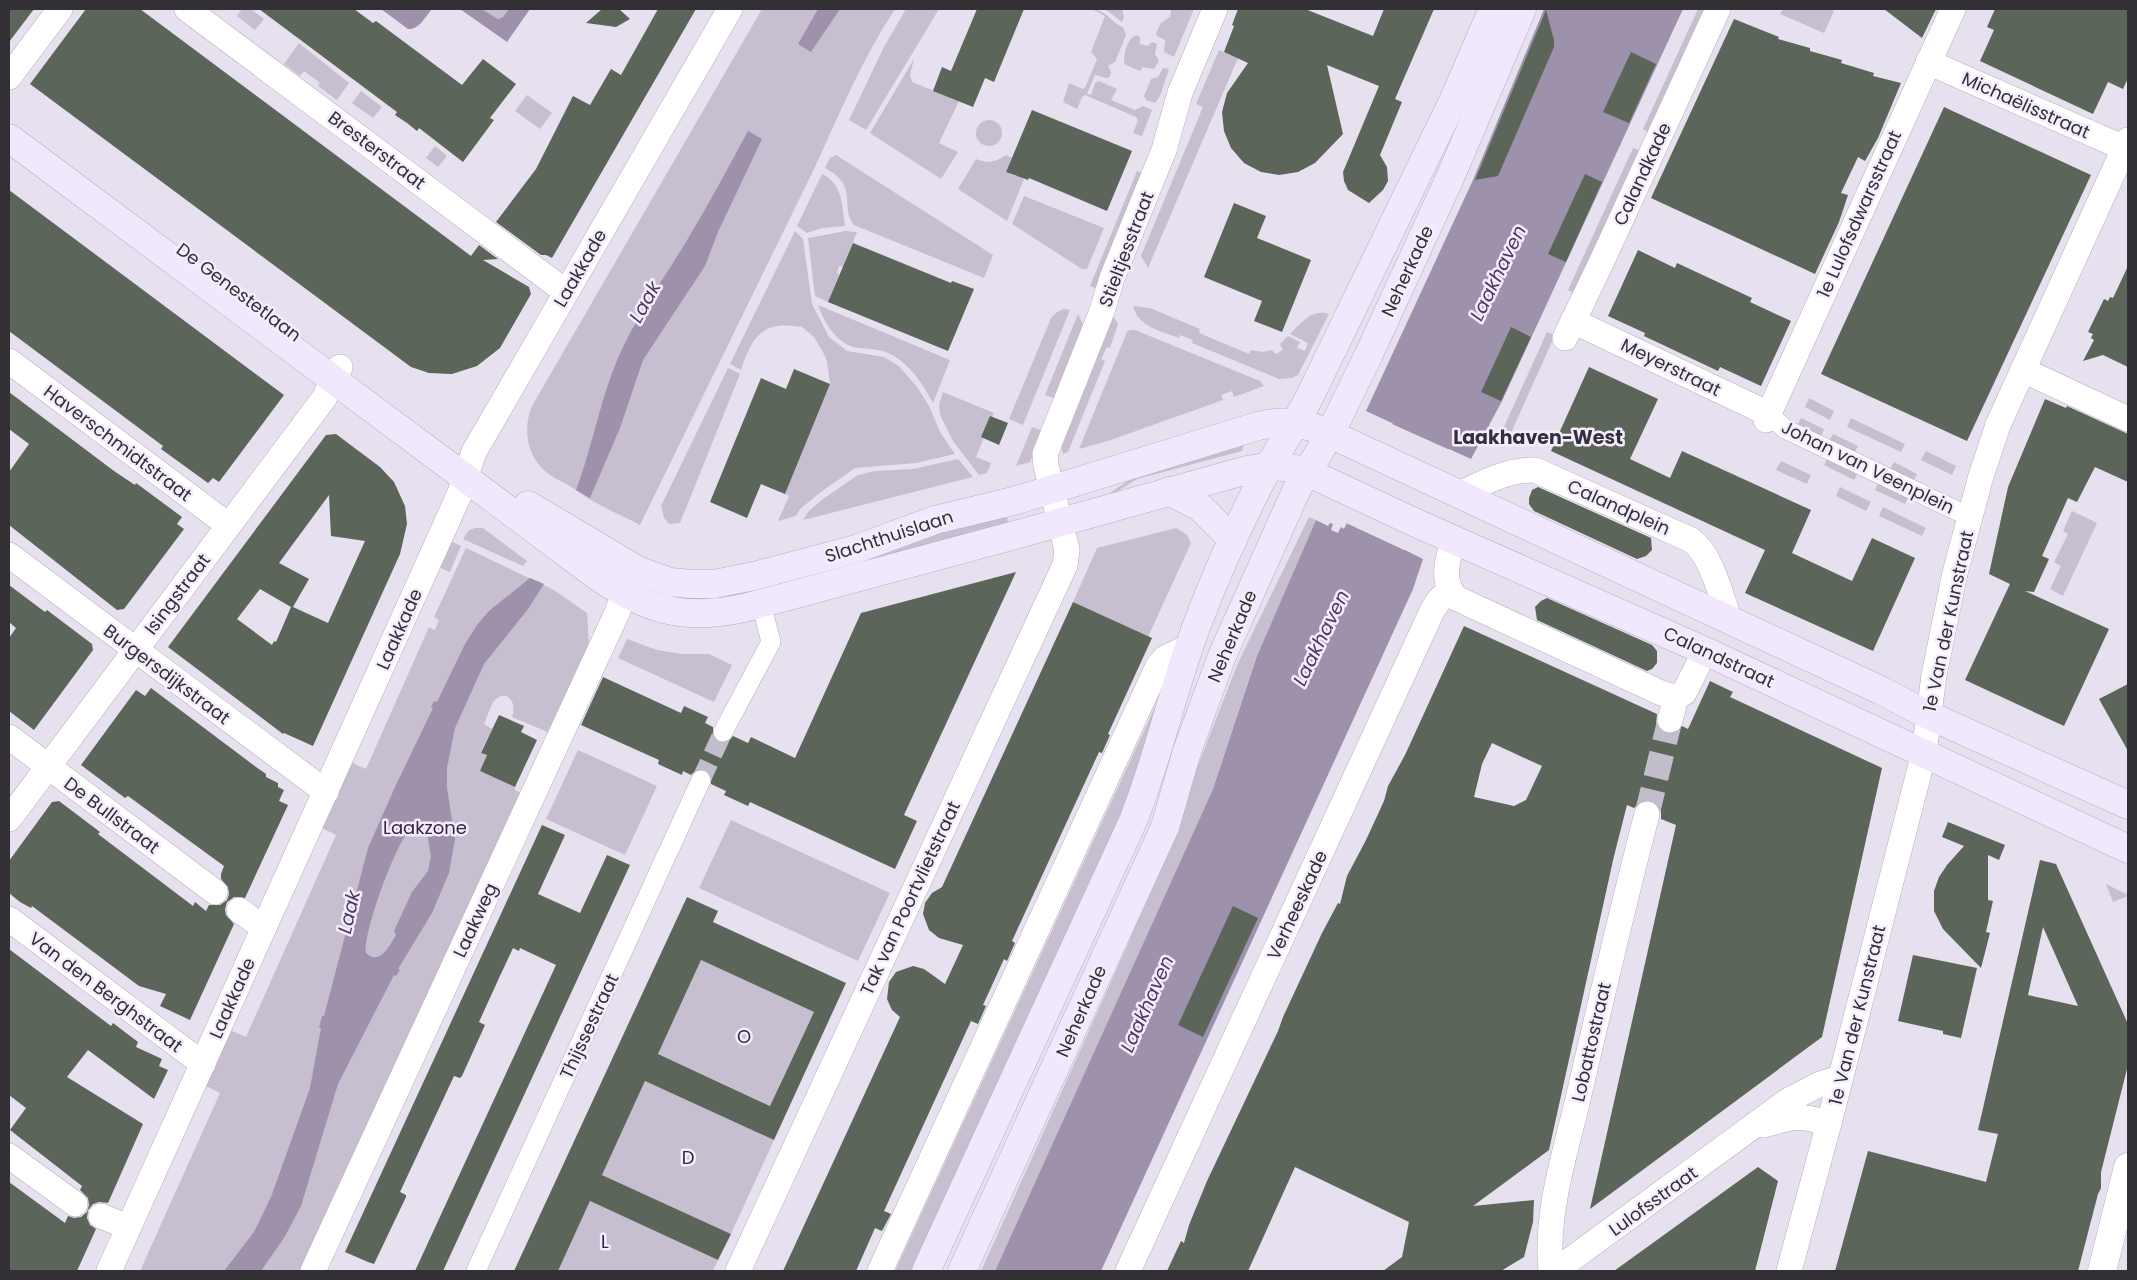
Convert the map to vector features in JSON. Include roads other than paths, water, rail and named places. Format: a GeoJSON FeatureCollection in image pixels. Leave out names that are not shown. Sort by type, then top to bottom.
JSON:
{"type":"FeatureCollection","features":[{"type":"Feature","properties":{"kind":"main road","name":"Neherkade"},"geometry":{"type":"LineString","coordinates":[[926,1271],[1133,821],[1149,779],[1190,646],[1233,540],[1270,466],[1297,422],[1454,99],[1493,9]]}},
{"type":"Feature","properties":{"kind":"main road","name":"Neherkade"},"geometry":{"type":"LineString","coordinates":[[962,1271],[1165,828],[1187,751],[1216,670],[1292,499],[1330,434],[1361,372],[1449,180],[1522,9]]}},
{"type":"Feature","properties":{"kind":"main road","name":"De Genestetlaan"},"geometry":{"type":"LineString","coordinates":[[9,120],[336,373],[464,479]]}},
{"type":"Feature","properties":{"kind":"main road","name":"De Genestetlaan"},"geometry":{"type":"LineString","coordinates":[[9,138],[336,373]]}},
{"type":"Feature","properties":{"kind":"main road","name":"Slachthuislaan"},"geometry":{"type":"LineString","coordinates":[[464,479],[523,502],[630,566],[670,582],[702,585],[723,583],[861,548],[935,520],[1051,490],[1258,426],[1278,422],[1297,422],[1330,434]]}},
{"type":"Feature","properties":{"kind":"main road","name":"Calandstraat"},"geometry":{"type":"LineString","coordinates":[[1330,434],[1880,690],[1928,715],[2128,805]]}},
{"type":"Feature","properties":{"kind":"main road","name":"Slachthuislaan"},"geometry":{"type":"LineString","coordinates":[[464,479],[624,595],[672,611],[699,615],[723,613],[761,603],[1060,523],[1247,470],[1270,466],[1288,467],[1307,472]]}},
{"type":"Feature","properties":{"kind":"main road","name":"Calandstraat"},"geometry":{"type":"LineString","coordinates":[[1307,472],[1416,523],[1705,651],[2128,849]]}},
{"type":"Feature","properties":{"kind":"main road"},"geometry":{"type":"LineString","coordinates":[[1169,491],[1200,506],[1233,540]]}},
{"type":"Feature","properties":{"kind":"street"},"geometry":{"type":"LineString","coordinates":[[9,77],[60,9]]}},
{"type":"Feature","properties":{"kind":"street","name":"Bresterstraat"},"geometry":{"type":"LineString","coordinates":[[187,9],[566,292]]}},
{"type":"Feature","properties":{"kind":"street","name":"Laakkade"},"geometry":{"type":"LineString","coordinates":[[108,1271],[326,792],[477,446],[730,9]]}},
{"type":"Feature","properties":{"kind":"street","name":"Stieltjesstraat"},"geometry":{"type":"LineString","coordinates":[[1060,523],[1045,462],[1048,445],[1100,316],[1112,278],[1164,150],[1180,93],[1215,9]]}},
{"type":"Feature","properties":{"kind":"street","name":"Calandkade"},"geometry":{"type":"LineString","coordinates":[[1569,329],[1718,9]]}},
{"type":"Feature","properties":{"kind":"street","name":"1e Lulofsdwarsstraat"},"geometry":{"type":"LineString","coordinates":[[1767,417],[1953,9]]}},
{"type":"Feature","properties":{"kind":"street","name":"Michaëlisstraat"},"geometry":{"type":"LineString","coordinates":[[1928,62],[2126,144]]}},
{"type":"Feature","properties":{"kind":"street","name":"1e Van der Kunstraat"},"geometry":{"type":"LineString","coordinates":[[1789,1271],[1924,753],[1934,675],[1955,573],[1970,517],[1998,425],[2126,144]]}},
{"type":"Feature","properties":{"kind":"street","name":"Meyerstraat"},"geometry":{"type":"LineString","coordinates":[[1569,329],[1767,417]]}},
{"type":"Feature","properties":{"kind":"street","name":"Haverschmidtstraat"},"geometry":{"type":"LineString","coordinates":[[9,361],[228,525]]}},
{"type":"Feature","properties":{"kind":"street"},"geometry":{"type":"LineString","coordinates":[[2022,370],[2128,418]]}},
{"type":"Feature","properties":{"kind":"street","name":"Isingstraat"},"geometry":{"type":"LineString","coordinates":[[9,819],[324,396],[336,373]]}},
{"type":"Feature","properties":{"kind":"street","name":"Johan van Veenplein"},"geometry":{"type":"LineString","coordinates":[[1767,417],[1785,430],[1970,517]]}},
{"type":"Feature","properties":{"kind":"street","name":"Calandplein"},"geometry":{"type":"LineString","coordinates":[[1460,494],[1502,477],[1525,470],[1535,470],[1692,540],[1700,547],[1706,558],[1730,621]]}},
{"type":"Feature","properties":{"kind":"street","name":"Tak van Poortvlietstraat"},"geometry":{"type":"LineString","coordinates":[[738,1271],[1065,565],[1066,550],[1060,523]]}},
{"type":"Feature","properties":{"kind":"street"},"geometry":{"type":"LineString","coordinates":[[1454,540],[1448,566],[1448,585],[1450,590],[1459,599],[1661,693],[1676,697],[1682,695],[1687,690],[1705,651]]}},
{"type":"Feature","properties":{"kind":"street","name":"Burgersdijkstraat"},"geometry":{"type":"LineString","coordinates":[[9,555],[326,792]]}},
{"type":"Feature","properties":{"kind":"street","name":"Laakweg"},"geometry":{"type":"LineString","coordinates":[[313,1271],[624,595],[630,566]]}},
{"type":"Feature","properties":{"kind":"street","name":"Verheeskade"},"geometry":{"type":"LineString","coordinates":[[1128,1271],[1433,608],[1450,590]]}},
{"type":"Feature","properties":{"kind":"street"},"geometry":{"type":"LineString","coordinates":[[724,732],[771,642],[761,603]]}},
{"type":"Feature","properties":{"kind":"street","name":"Neherkade"},"geometry":{"type":"LineString","coordinates":[[880,1271],[1158,666],[1165,658],[1190,646]]}},
{"type":"Feature","properties":{"kind":"street"},"geometry":{"type":"LineString","coordinates":[[1670,720],[1676,697]]}},
{"type":"Feature","properties":{"kind":"street","name":"De Bullstraat"},"geometry":{"type":"LineString","coordinates":[[9,737],[215,892]]}},
{"type":"Feature","properties":{"kind":"street","name":"Thijssestraat"},"geometry":{"type":"LineString","coordinates":[[476,1271],[701,780]]}},
{"type":"Feature","properties":{"kind":"street","name":"Lobattostraat"},"geometry":{"type":"LineString","coordinates":[[1551,1271],[1549,1247],[1559,1182],[1646,814]]}},
{"type":"Feature","properties":{"kind":"street"},"geometry":{"type":"LineString","coordinates":[[239,910],[264,928]]}},
{"type":"Feature","properties":{"kind":"street","name":"Van den Berghstraat"},"geometry":{"type":"LineString","coordinates":[[9,919],[203,1064]]}},
{"type":"Feature","properties":{"kind":"street","name":"Lulofsstraat"},"geometry":{"type":"LineString","coordinates":[[1555,1271],[1789,1100],[1820,1084],[1840,1078]]}},
{"type":"Feature","properties":{"kind":"street","name":"Lulofsstraat"},"geometry":{"type":"LineString","coordinates":[[1750,1130],[1792,1116],[1829,1123]]}},
{"type":"Feature","properties":{"kind":"street"},"geometry":{"type":"LineString","coordinates":[[9,1156],[75,1204]]}},
{"type":"Feature","properties":{"kind":"street"},"geometry":{"type":"LineString","coordinates":[[2102,1271],[2128,1167]]}},
{"type":"Feature","properties":{"kind":"street"},"geometry":{"type":"LineString","coordinates":[[101,1216],[128,1227]]}},
{"type":"Feature","properties":{"kind":"water"},"geometry":{"type":"Polygon","coordinates":[[[381,9],[432,9],[419,25],[408,29],[381,9]]]}},
{"type":"Feature","properties":{"kind":"water"},"geometry":{"type":"Polygon","coordinates":[[[460,9],[482,9],[498,19],[503,17],[509,9],[530,9],[507,42],[460,9]]]}},
{"type":"Feature","properties":{"kind":"water"},"geometry":{"type":"Polygon","coordinates":[[[818,9],[840,9],[811,52],[798,44],[818,9]]]}},
{"type":"Feature","properties":{"kind":"water","name":"Laakhaven"},"geometry":{"type":"Polygon","coordinates":[[[1544,9],[1683,9],[1502,401],[1471,459],[1449,449],[1403,549],[1423,559],[1413,589],[1101,1271],[995,1271],[1213,789],[1257,656],[1316,520],[1328,526],[1330,523],[1333,524],[1331,530],[1338,533],[1341,527],[1344,529],[1393,424],[1366,411],[1473,180],[1544,9]]]}},
{"type":"Feature","properties":{"kind":"water"},"geometry":{"type":"Polygon","coordinates":[[[748,131],[762,139],[718,232],[705,266],[643,360],[620,428],[590,498],[576,490],[615,364],[638,319],[697,224],[748,131]]]}},
{"type":"Feature","properties":{"kind":"water"},"geometry":{"type":"Polygon","coordinates":[[[530,578],[544,584],[528,609],[484,664],[455,728],[447,768],[447,788],[455,839],[449,873],[432,913],[398,969],[400,970],[396,976],[394,975],[338,1084],[301,1206],[284,1238],[261,1271],[224,1271],[254,1232],[271,1197],[310,1088],[321,1028],[319,1028],[322,1016],[324,1016],[368,848],[433,708],[431,707],[434,701],[437,702],[465,644],[489,611],[530,578]],[[415,824],[408,831],[391,864],[376,906],[366,943],[366,953],[371,956],[376,957],[384,953],[396,935],[394,931],[412,892],[428,871],[431,856],[426,828],[422,824],[415,824]]]}},
{"type":"Feature","properties":{"kind":"tunnel"},"geometry":{"type":"LineString","coordinates":[[1647,814],[1670,720]]}},
{"type":"Feature","properties":{"kind":"tunnel"},"geometry":{"type":"LineString","coordinates":[[701,780],[723,732]]}},
{"type":"Feature","properties":{"kind":"district","name":"Laakhaven-West"},"geometry":{"type":"Point","coordinates":[1538,437]}},
{"type":"Feature","properties":{"kind":"water label","name":"Laak"},"geometry":{"type":"Point","coordinates":[645,302]}},
{"type":"Feature","properties":{"kind":"water label","name":"Laak"},"geometry":{"type":"Point","coordinates":[349,912]}},
{"type":"Feature","properties":{"kind":"park label","name":"Laakzone"},"geometry":{"type":"Point","coordinates":[425,827]}},
{"type":"Feature","properties":{"kind":"park label","name":"O"},"geometry":{"type":"Point","coordinates":[744,1036]}},
{"type":"Feature","properties":{"kind":"park label","name":"D"},"geometry":{"type":"Point","coordinates":[688,1157]}},
{"type":"Feature","properties":{"kind":"park label","name":"L"},"geometry":{"type":"Point","coordinates":[605,1241]}}]}
